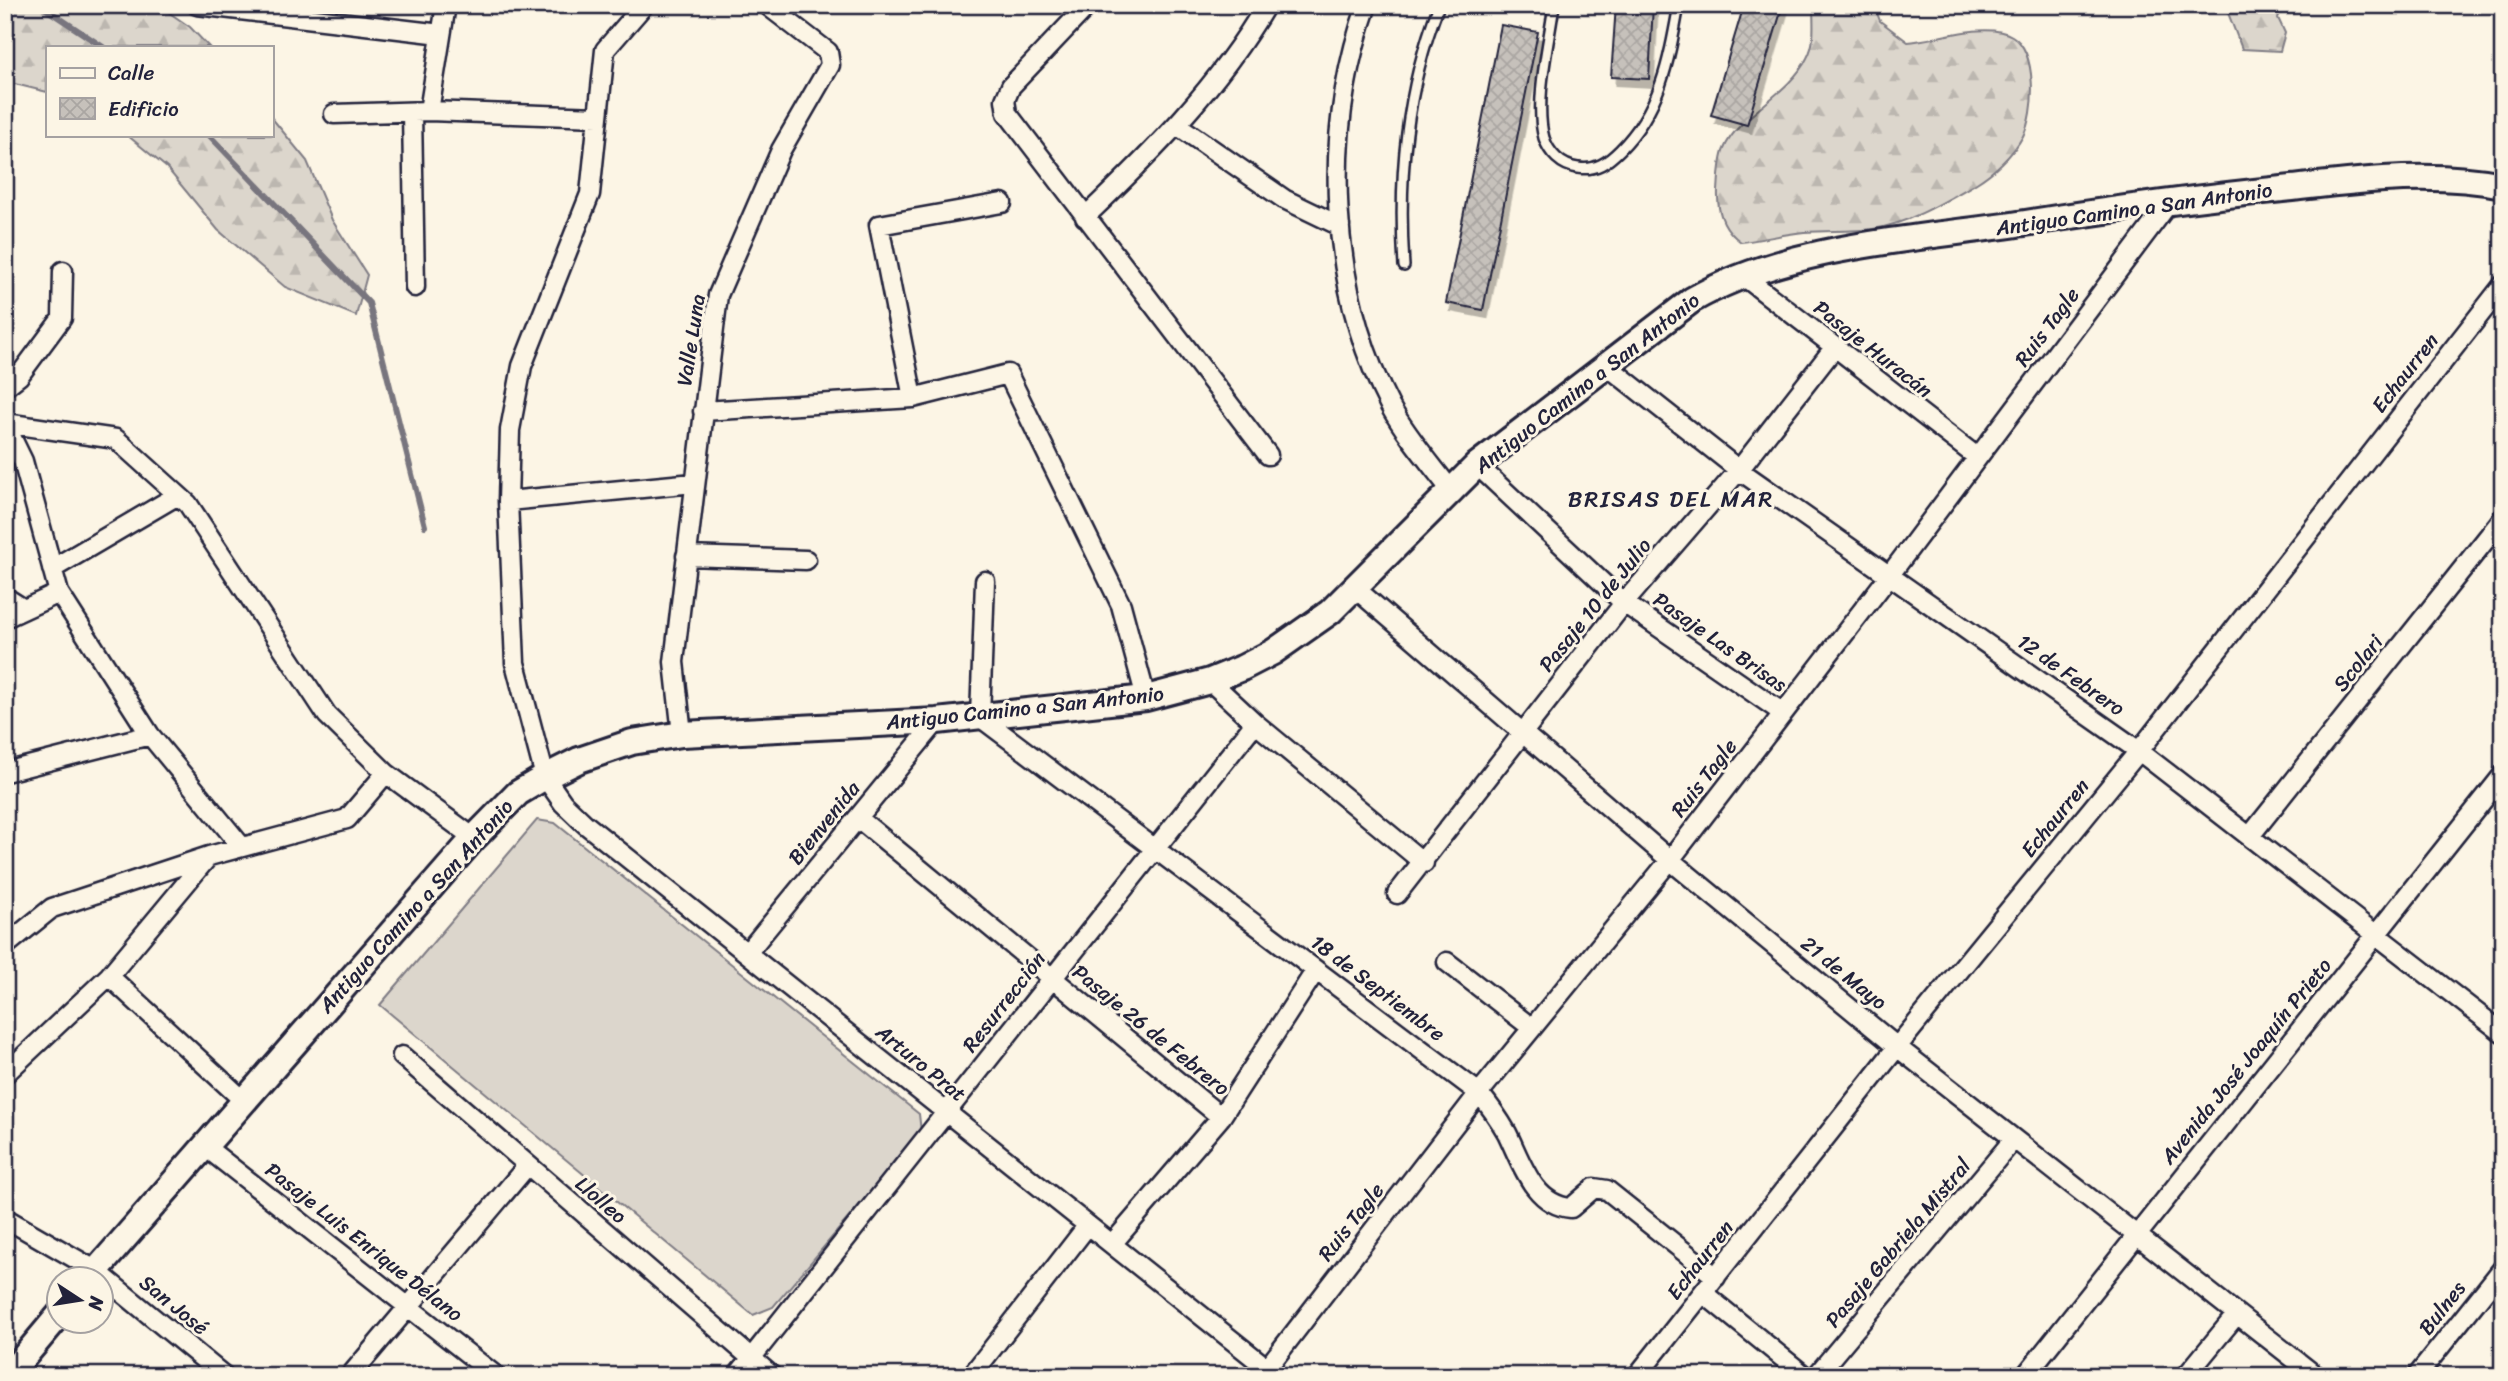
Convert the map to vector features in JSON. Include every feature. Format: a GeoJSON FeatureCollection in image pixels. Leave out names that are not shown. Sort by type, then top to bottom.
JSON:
{"type":"FeatureCollection","features":[{"type":"Feature","properties":{"kind":"street"},"geometry":{"type":"LineString","coordinates":[[197,5],[441,34]]}},
{"type":"Feature","properties":{"kind":"street"},"geometry":{"type":"LineString","coordinates":[[415,287],[420,112],[446,5]]}},
{"type":"Feature","properties":{"kind":"street"},"geometry":{"type":"LineString","coordinates":[[545,777],[515,663],[508,501],[510,430],[522,366],[590,194],[605,50],[644,5]]}},
{"type":"Feature","properties":{"kind":"street","name":"Valle Luna"},"geometry":{"type":"LineString","coordinates":[[682,734],[674,662],[718,295],[781,150],[830,65],[828,52],[767,5]]}},
{"type":"Feature","properties":{"kind":"street"},"geometry":{"type":"LineString","coordinates":[[1087,5],[1011,86],[1006,100],[1007,113],[1268,455]]}},
{"type":"Feature","properties":{"kind":"street"},"geometry":{"type":"LineString","coordinates":[[1085,217],[1177,125],[1228,65],[1266,5]]}},
{"type":"Feature","properties":{"kind":"street"},"geometry":{"type":"LineString","coordinates":[[1367,5],[1344,96],[1338,175],[1340,226],[1352,294],[1375,370],[1391,407],[1453,492]]}},
{"type":"Feature","properties":{"kind":"street"},"geometry":{"type":"LineString","coordinates":[[334,114],[420,112],[598,117]]}},
{"type":"Feature","properties":{"kind":"street"},"geometry":{"type":"LineString","coordinates":[[1177,125],[1284,199],[1340,226]]}},
{"type":"Feature","properties":{"kind":"street","name":"Antiguo Camino a San Antonio"},"geometry":{"type":"LineString","coordinates":[[100,1266],[203,1144],[474,838],[518,793],[545,777],[605,750],[682,734],[980,717],[1146,698],[1210,681],[1273,652],[1330,612],[1453,492],[1477,465],[1692,300],[1723,282],[1742,275],[1831,252],[2171,200],[2411,177],[2450,178],[2503,185]]}},
{"type":"Feature","properties":{"kind":"street","name":"Ruis Tagle"},"geometry":{"type":"LineString","coordinates":[[1269,1373],[1479,1093],[1670,860],[1889,576],[2171,200]]}},
{"type":"Feature","properties":{"kind":"street"},"geometry":{"type":"LineString","coordinates":[[913,398],[879,225],[1002,203]]}},
{"type":"Feature","properties":{"kind":"street"},"geometry":{"type":"LineString","coordinates":[[5,387],[19,376],[62,318],[63,271]]}},
{"type":"Feature","properties":{"kind":"street","name":"Pasaje Huracán"},"geometry":{"type":"LineString","coordinates":[[1742,275],[1977,457]]}},
{"type":"Feature","properties":{"kind":"street","name":"Echaurren"},"geometry":{"type":"LineString","coordinates":[[1637,1376],[1897,1046],[2139,751],[2503,285]]}},
{"type":"Feature","properties":{"kind":"street","name":"Pasaje 10 de Julio"},"geometry":{"type":"LineString","coordinates":[[1397,894],[1424,863],[1523,730],[1624,603],[1739,470],[1834,348]]}},
{"type":"Feature","properties":{"kind":"street","name":"12 de Febrero"},"geometry":{"type":"LineString","coordinates":[[1606,365],[1739,470],[2139,751],[2503,1032]]}},
{"type":"Feature","properties":{"kind":"street"},"geometry":{"type":"LineString","coordinates":[[703,411],[913,398],[1008,374],[1121,605],[1146,698]]}},
{"type":"Feature","properties":{"kind":"street"},"geometry":{"type":"LineString","coordinates":[[5,423],[116,439],[188,504],[327,715],[386,774],[474,838]]}},
{"type":"Feature","properties":{"kind":"street"},"geometry":{"type":"LineString","coordinates":[[5,423],[23,461],[59,593],[150,735],[242,847]]}},
{"type":"Feature","properties":{"kind":"street","name":"Pasaje Las Brisas"},"geometry":{"type":"LineString","coordinates":[[1477,465],[1624,603],[1783,713]]}},
{"type":"Feature","properties":{"kind":"street"},"geometry":{"type":"LineString","coordinates":[[508,501],[694,482]]}},
{"type":"Feature","properties":{"kind":"street"},"geometry":{"type":"LineString","coordinates":[[52,569],[178,495]]}},
{"type":"Feature","properties":{"kind":"street","name":"Scolari"},"geometry":{"type":"LineString","coordinates":[[2249,836],[2503,518]]}},
{"type":"Feature","properties":{"kind":"street"},"geometry":{"type":"LineString","coordinates":[[686,556],[806,560]]}},
{"type":"Feature","properties":{"kind":"street"},"geometry":{"type":"LineString","coordinates":[[980,717],[985,581]]}},
{"type":"Feature","properties":{"kind":"street","name":"21 de Mayo"},"geometry":{"type":"LineString","coordinates":[[1356,589],[1523,730],[1670,860],[1897,1046],[2316,1376]]}},
{"type":"Feature","properties":{"kind":"street"},"geometry":{"type":"LineString","coordinates":[[5,618],[59,593]]}},
{"type":"Feature","properties":{"kind":"street"},"geometry":{"type":"LineString","coordinates":[[5,597],[24,609]]}},
{"type":"Feature","properties":{"kind":"street"},"geometry":{"type":"LineString","coordinates":[[1210,681],[1255,723],[1424,863]]}},
{"type":"Feature","properties":{"kind":"street","name":"18 de Septiembre"},"geometry":{"type":"LineString","coordinates":[[980,717],[1479,1093],[1498,1117],[1523,1171],[1544,1195],[1564,1207],[1571,1208],[1594,1188],[1607,1190],[1716,1277]]}},
{"type":"Feature","properties":{"kind":"street","name":"Bienvenida"},"geometry":{"type":"LineString","coordinates":[[747,953],[937,721]]}},
{"type":"Feature","properties":{"kind":"street","name":"Resurrección"},"geometry":{"type":"LineString","coordinates":[[737,1376],[1255,723]]}},
{"type":"Feature","properties":{"kind":"street"},"geometry":{"type":"LineString","coordinates":[[5,772],[150,735]]}},
{"type":"Feature","properties":{"kind":"street"},"geometry":{"type":"LineString","coordinates":[[5,946],[52,908],[209,856],[347,819],[386,774]]}},
{"type":"Feature","properties":{"kind":"street","name":"Avenida José Joaquín Prieto"},"geometry":{"type":"LineString","coordinates":[[2025,1376],[2503,775]]}},
{"type":"Feature","properties":{"kind":"street","name":"Arturo Prat"},"geometry":{"type":"LineString","coordinates":[[545,777],[564,803],[586,824],[1112,1244],[1269,1373]]}},
{"type":"Feature","properties":{"kind":"street","name":"Pasaje 26 de Febrero"},"geometry":{"type":"LineString","coordinates":[[858,818],[1221,1116]]}},
{"type":"Feature","properties":{"kind":"street"},"geometry":{"type":"LineString","coordinates":[[5,1074],[109,976],[209,856]]}},
{"type":"Feature","properties":{"kind":"street"},"geometry":{"type":"LineString","coordinates":[[1447,962],[1532,1028]]}},
{"type":"Feature","properties":{"kind":"street"},"geometry":{"type":"LineString","coordinates":[[1112,1244],[1221,1116],[1316,970]]}},
{"type":"Feature","properties":{"kind":"street"},"geometry":{"type":"LineString","coordinates":[[109,976],[243,1100]]}},
{"type":"Feature","properties":{"kind":"street","name":"Llolleo"},"geometry":{"type":"LineString","coordinates":[[402,1056],[772,1376]]}},
{"type":"Feature","properties":{"kind":"street","name":"Pasaje Gabriela Mistral"},"geometry":{"type":"LineString","coordinates":[[1816,1376],[2014,1139]]}},
{"type":"Feature","properties":{"kind":"street","name":"Pasaje Luis Enrique Délano"},"geometry":{"type":"LineString","coordinates":[[203,1144],[496,1376]]}},
{"type":"Feature","properties":{"kind":"street"},"geometry":{"type":"LineString","coordinates":[[350,1376],[527,1166]]}},
{"type":"Feature","properties":{"kind":"street","name":"San José"},"geometry":{"type":"LineString","coordinates":[[5,1218],[78,1266]]}},
{"type":"Feature","properties":{"kind":"street"},"geometry":{"type":"LineString","coordinates":[[971,1376],[1088,1225]]}},
{"type":"Feature","properties":{"kind":"street","name":"Bulnes"},"geometry":{"type":"LineString","coordinates":[[2417,1376],[2503,1268]]}},
{"type":"Feature","properties":{"kind":"street","name":"San José"},"geometry":{"type":"LineString","coordinates":[[116,1293],[224,1376]]}},
{"type":"Feature","properties":{"kind":"street"},"geometry":{"type":"LineString","coordinates":[[1703,1293],[1805,1376]]}},
{"type":"Feature","properties":{"kind":"street"},"geometry":{"type":"LineString","coordinates":[[2186,1376],[2237,1314]]}},
{"type":"Feature","properties":{"kind":"street"},"geometry":{"type":"LineString","coordinates":[[8,1376],[46,1331]]}},
{"type":"Feature","properties":{"kind":"lane"},"geometry":{"type":"LineString","coordinates":[[1404,266],[1401,180],[1405,137],[1420,59],[1438,5]]}},
{"type":"Feature","properties":{"kind":"lane"},"geometry":{"type":"LineString","coordinates":[[1554,5],[1541,115],[1544,136],[1552,154],[1560,161],[1578,169],[1589,169],[1608,161],[1616,154],[1653,108],[1668,68],[1679,5]]}},
{"type":"Feature","properties":{"kind":"green space"},"geometry":{"type":"Polygon","coordinates":[[[5,5],[158,5],[190,27],[208,46],[46,46],[46,92],[15,84],[5,88],[5,5]]]}},
{"type":"Feature","properties":{"kind":"green space"},"geometry":{"type":"Polygon","coordinates":[[[1813,5],[1874,5],[1880,21],[1908,42],[1989,30],[2012,36],[2026,55],[2032,83],[2030,113],[2019,143],[2002,163],[1982,180],[1938,205],[1899,222],[1873,229],[1804,232],[1741,242],[1726,226],[1719,206],[1722,153],[1740,126],[1788,83],[1807,58],[1813,39],[1813,5]]]}},
{"type":"Feature","properties":{"kind":"green space"},"geometry":{"type":"Polygon","coordinates":[[[2225,5],[2283,5],[2278,18],[2285,33],[2280,51],[2242,49],[2225,5]]]}},
{"type":"Feature","properties":{"kind":"green space"},"geometry":{"type":"Polygon","coordinates":[[[273,119],[307,161],[332,220],[367,275],[356,316],[285,287],[218,230],[167,168],[128,136],[273,136],[273,119]]]}},
{"type":"Feature","properties":{"kind":"green space"},"geometry":{"type":"Polygon","coordinates":[[[537,820],[555,823],[919,1114],[921,1132],[773,1307],[753,1315],[380,1005],[537,820]]]}},
{"type":"Feature","properties":{"kind":"building"},"geometry":{"type":"Polygon","coordinates":[[[1616,5],[1653,5],[1649,79],[1611,77],[1616,5]]]}},
{"type":"Feature","properties":{"kind":"building"},"geometry":{"type":"Polygon","coordinates":[[[1744,5],[1783,5],[1747,125],[1711,115],[1744,5]]]}},
{"type":"Feature","properties":{"kind":"building"},"geometry":{"type":"Polygon","coordinates":[[[1501,25],[1538,32],[1483,310],[1446,303],[1501,25]]]}},
{"type":"Feature","properties":{"kind":"waterway"},"geometry":{"type":"LineString","coordinates":[[40,5],[102,46]]}},
{"type":"Feature","properties":{"kind":"waterway"},"geometry":{"type":"LineString","coordinates":[[210,136],[369,303],[425,526]]}},
{"type":"Feature","properties":{"kind":"district","name":"BRISAS DEL MAR"},"geometry":{"type":"Point","coordinates":[1671,499]}}]}
